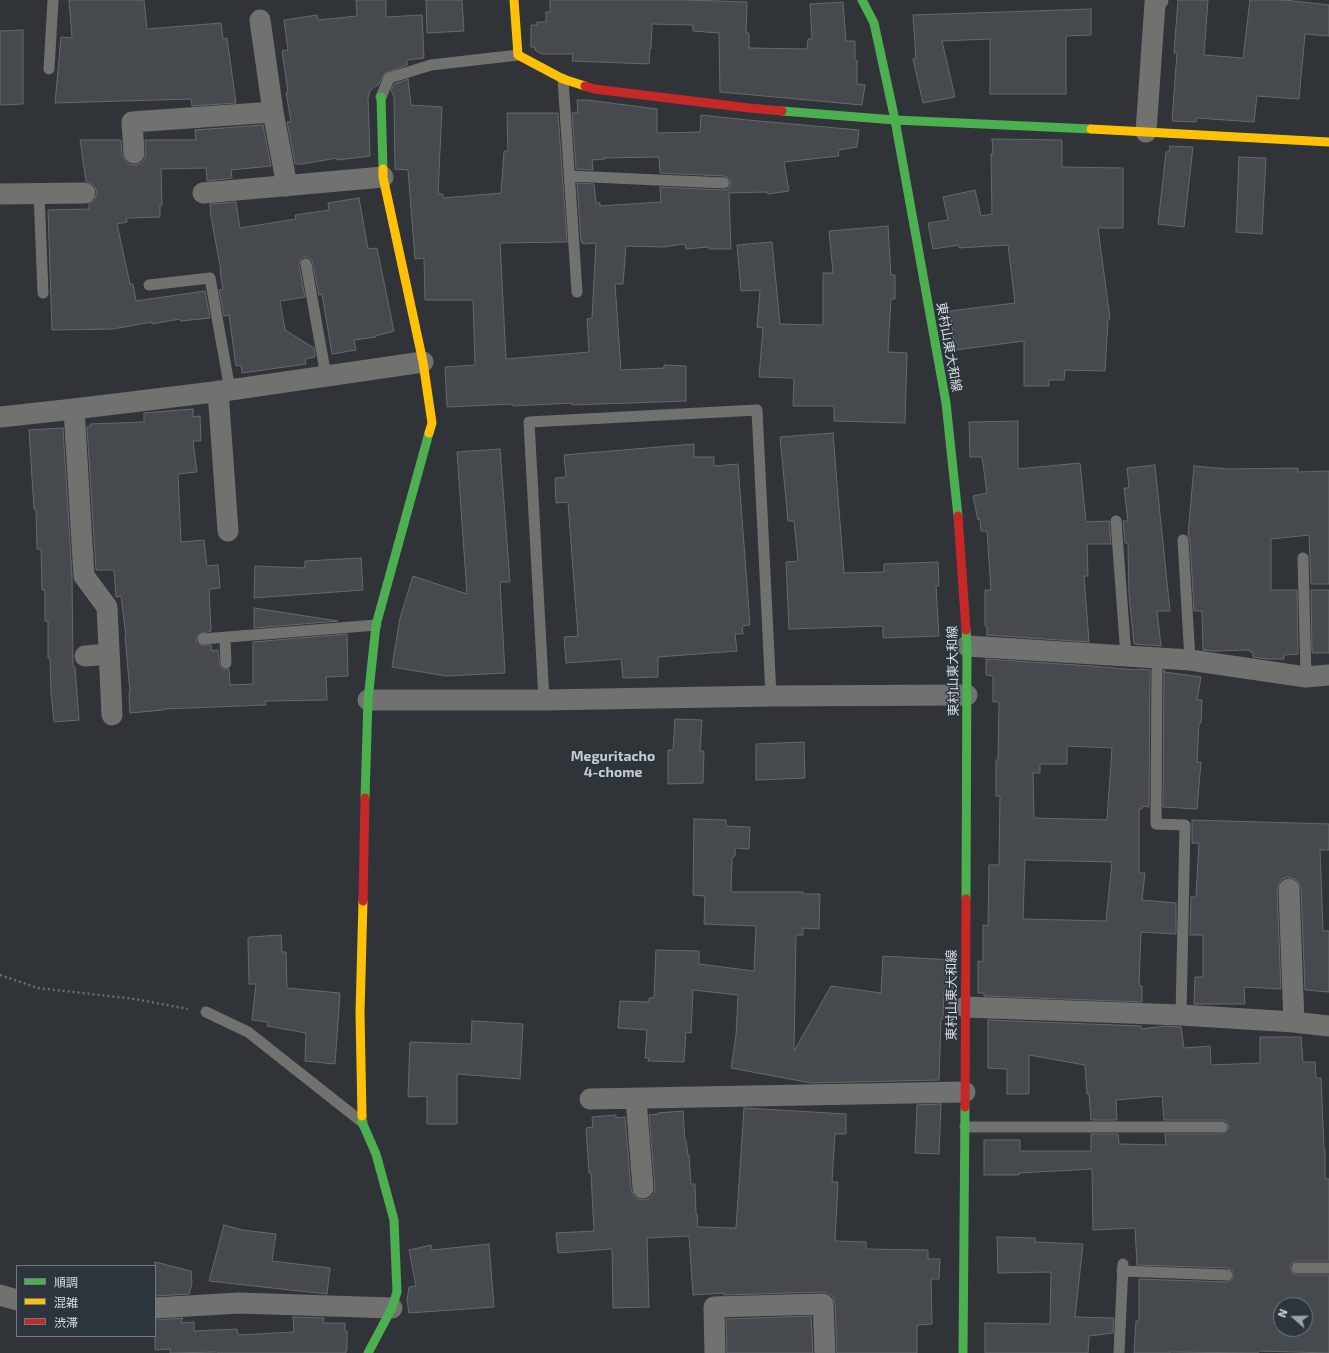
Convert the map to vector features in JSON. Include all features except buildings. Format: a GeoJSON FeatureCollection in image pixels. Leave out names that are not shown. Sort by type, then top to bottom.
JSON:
{"type":"FeatureCollection","features":[{"type":"Feature","properties":{"kind":"street"},"geometry":{"type":"LineString","coordinates":[[514,0],[518,55],[563,79],[594,89],[750,108],[894,120],[1329,142]]}},
{"type":"Feature","properties":{"kind":"street","name":"東村山東大和線"},"geometry":{"type":"LineString","coordinates":[[862,0],[874,23],[894,120],[946,403],[957,494],[967,646],[963,1353]]}},
{"type":"Feature","properties":{"kind":"street"},"geometry":{"type":"LineString","coordinates":[[1146,132],[1155,4],[1158,0]]}},
{"type":"Feature","properties":{"kind":"street"},"geometry":{"type":"LineString","coordinates":[[260,20],[273,112],[287,186]]}},
{"type":"Feature","properties":{"kind":"street"},"geometry":{"type":"LineString","coordinates":[[368,1353],[392,1308],[397,1292],[394,1220],[376,1154],[362,1122],[360,1013],[368,700],[376,625],[432,423],[423,362],[383,177],[381,97]]}},
{"type":"Feature","properties":{"kind":"street"},"geometry":{"type":"LineString","coordinates":[[134,153],[132,122],[273,112]]}},
{"type":"Feature","properties":{"kind":"street"},"geometry":{"type":"LineString","coordinates":[[203,194],[383,177]]}},
{"type":"Feature","properties":{"kind":"street"},"geometry":{"type":"LineString","coordinates":[[0,194],[85,193]]}},
{"type":"Feature","properties":{"kind":"street"},"geometry":{"type":"LineString","coordinates":[[0,417],[224,390],[423,362]]}},
{"type":"Feature","properties":{"kind":"street"},"geometry":{"type":"LineString","coordinates":[[224,390],[228,531]]}},
{"type":"Feature","properties":{"kind":"street"},"geometry":{"type":"LineString","coordinates":[[74,409],[84,576],[107,607],[112,715]]}},
{"type":"Feature","properties":{"kind":"street"},"geometry":{"type":"LineString","coordinates":[[967,646],[1190,660],[1306,677],[1329,675]]}},
{"type":"Feature","properties":{"kind":"street"},"geometry":{"type":"LineString","coordinates":[[85,656],[109,654]]}},
{"type":"Feature","properties":{"kind":"street"},"geometry":{"type":"LineString","coordinates":[[368,700],[544,700],[771,696],[967,695]]}},
{"type":"Feature","properties":{"kind":"street"},"geometry":{"type":"LineString","coordinates":[[1289,889],[1294,1022]]}},
{"type":"Feature","properties":{"kind":"street"},"geometry":{"type":"LineString","coordinates":[[965,1007],[1181,1015],[1294,1022],[1329,1026]]}},
{"type":"Feature","properties":{"kind":"street"},"geometry":{"type":"LineString","coordinates":[[590,1100],[965,1092]]}},
{"type":"Feature","properties":{"kind":"street"},"geometry":{"type":"LineString","coordinates":[[636,1099],[643,1188]]}},
{"type":"Feature","properties":{"kind":"street"},"geometry":{"type":"LineString","coordinates":[[0,1295],[16,1300]]}},
{"type":"Feature","properties":{"kind":"street"},"geometry":{"type":"LineString","coordinates":[[156,1308],[239,1303],[392,1308]]}},
{"type":"Feature","properties":{"kind":"street"},"geometry":{"type":"LineString","coordinates":[[715,1353],[714,1307],[823,1304],[825,1353]]}},
{"type":"Feature","properties":{"kind":"lane"},"geometry":{"type":"LineString","coordinates":[[49,69],[53,0]]}},
{"type":"Feature","properties":{"kind":"lane"},"geometry":{"type":"LineString","coordinates":[[381,97],[389,78],[430,65],[518,55]]}},
{"type":"Feature","properties":{"kind":"lane"},"geometry":{"type":"LineString","coordinates":[[563,79],[577,292]]}},
{"type":"Feature","properties":{"kind":"lane"},"geometry":{"type":"LineString","coordinates":[[570,176],[724,183]]}},
{"type":"Feature","properties":{"kind":"lane"},"geometry":{"type":"LineString","coordinates":[[39,193],[43,293]]}},
{"type":"Feature","properties":{"kind":"lane"},"geometry":{"type":"LineString","coordinates":[[306,264],[326,376]]}},
{"type":"Feature","properties":{"kind":"lane"},"geometry":{"type":"LineString","coordinates":[[149,285],[210,278],[224,390]]}},
{"type":"Feature","properties":{"kind":"lane"},"geometry":{"type":"LineString","coordinates":[[544,700],[529,422],[757,410],[771,696]]}},
{"type":"Feature","properties":{"kind":"lane"},"geometry":{"type":"LineString","coordinates":[[1116,522],[1126,656]]}},
{"type":"Feature","properties":{"kind":"lane"},"geometry":{"type":"LineString","coordinates":[[1183,540],[1190,660]]}},
{"type":"Feature","properties":{"kind":"lane"},"geometry":{"type":"LineString","coordinates":[[1304,558],[1306,677]]}},
{"type":"Feature","properties":{"kind":"lane"},"geometry":{"type":"LineString","coordinates":[[203,639],[376,625]]}},
{"type":"Feature","properties":{"kind":"lane"},"geometry":{"type":"LineString","coordinates":[[225,638],[226,663]]}},
{"type":"Feature","properties":{"kind":"lane"},"geometry":{"type":"LineString","coordinates":[[1157,658],[1156,824],[1185,825],[1181,1015]]}},
{"type":"Feature","properties":{"kind":"lane"},"geometry":{"type":"LineString","coordinates":[[206,1012],[248,1032],[362,1122]]}},
{"type":"Feature","properties":{"kind":"lane"},"geometry":{"type":"LineString","coordinates":[[965,1127],[1222,1127]]}},
{"type":"Feature","properties":{"kind":"lane"},"geometry":{"type":"LineString","coordinates":[[1119,1353],[1122,1267],[1227,1275]]}},
{"type":"Feature","properties":{"kind":"lane"},"geometry":{"type":"LineString","coordinates":[[1297,1268],[1329,1268]]}},
{"type":"Feature","properties":{"kind":"path"},"geometry":{"type":"LineString","coordinates":[[0,975],[38,988],[135,999],[206,1012]]}},
{"type":"Feature","properties":{"kind":"traffic: fast"},"geometry":{"type":"LineString","coordinates":[[862,0],[874,23],[895,120],[946,403],[958,516]]}},
{"type":"Feature","properties":{"kind":"traffic: fast"},"geometry":{"type":"LineString","coordinates":[[381,97],[383,169]]}},
{"type":"Feature","properties":{"kind":"traffic: fast"},"geometry":{"type":"LineString","coordinates":[[782,111],[895,120],[1091,129]]}},
{"type":"Feature","properties":{"kind":"traffic: fast"},"geometry":{"type":"LineString","coordinates":[[365,798],[368,700],[376,625],[429,433]]}},
{"type":"Feature","properties":{"kind":"traffic: fast"},"geometry":{"type":"LineString","coordinates":[[966,630],[966,899]]}},
{"type":"Feature","properties":{"kind":"traffic: fast"},"geometry":{"type":"LineString","coordinates":[[963,1353],[965,1107]]}},
{"type":"Feature","properties":{"kind":"traffic: fast"},"geometry":{"type":"LineString","coordinates":[[362,1116],[362,1122],[376,1154],[394,1220],[397,1292],[392,1308],[368,1353]]}},
{"type":"Feature","properties":{"kind":"traffic: slow"},"geometry":{"type":"LineString","coordinates":[[514,0],[518,55],[563,79],[585,86]]}},
{"type":"Feature","properties":{"kind":"traffic: slow"},"geometry":{"type":"LineString","coordinates":[[1091,129],[1329,142]]}},
{"type":"Feature","properties":{"kind":"traffic: slow"},"geometry":{"type":"LineString","coordinates":[[383,169],[383,177],[423,362],[432,423],[429,433]]}},
{"type":"Feature","properties":{"kind":"traffic: slow"},"geometry":{"type":"LineString","coordinates":[[362,1116],[360,1013],[363,901]]}},
{"type":"Feature","properties":{"kind":"traffic: jam"},"geometry":{"type":"LineString","coordinates":[[585,86],[594,89],[782,111]]}},
{"type":"Feature","properties":{"kind":"traffic: jam"},"geometry":{"type":"LineString","coordinates":[[958,516],[966,630]]}},
{"type":"Feature","properties":{"kind":"traffic: jam"},"geometry":{"type":"LineString","coordinates":[[363,901],[365,798]]}},
{"type":"Feature","properties":{"kind":"traffic: jam"},"geometry":{"type":"LineString","coordinates":[[965,1107],[966,899]]}},
{"type":"Feature","properties":{"kind":"district","name":"Meguritacho 4-chome"},"geometry":{"type":"Point","coordinates":[613,764]}}]}
